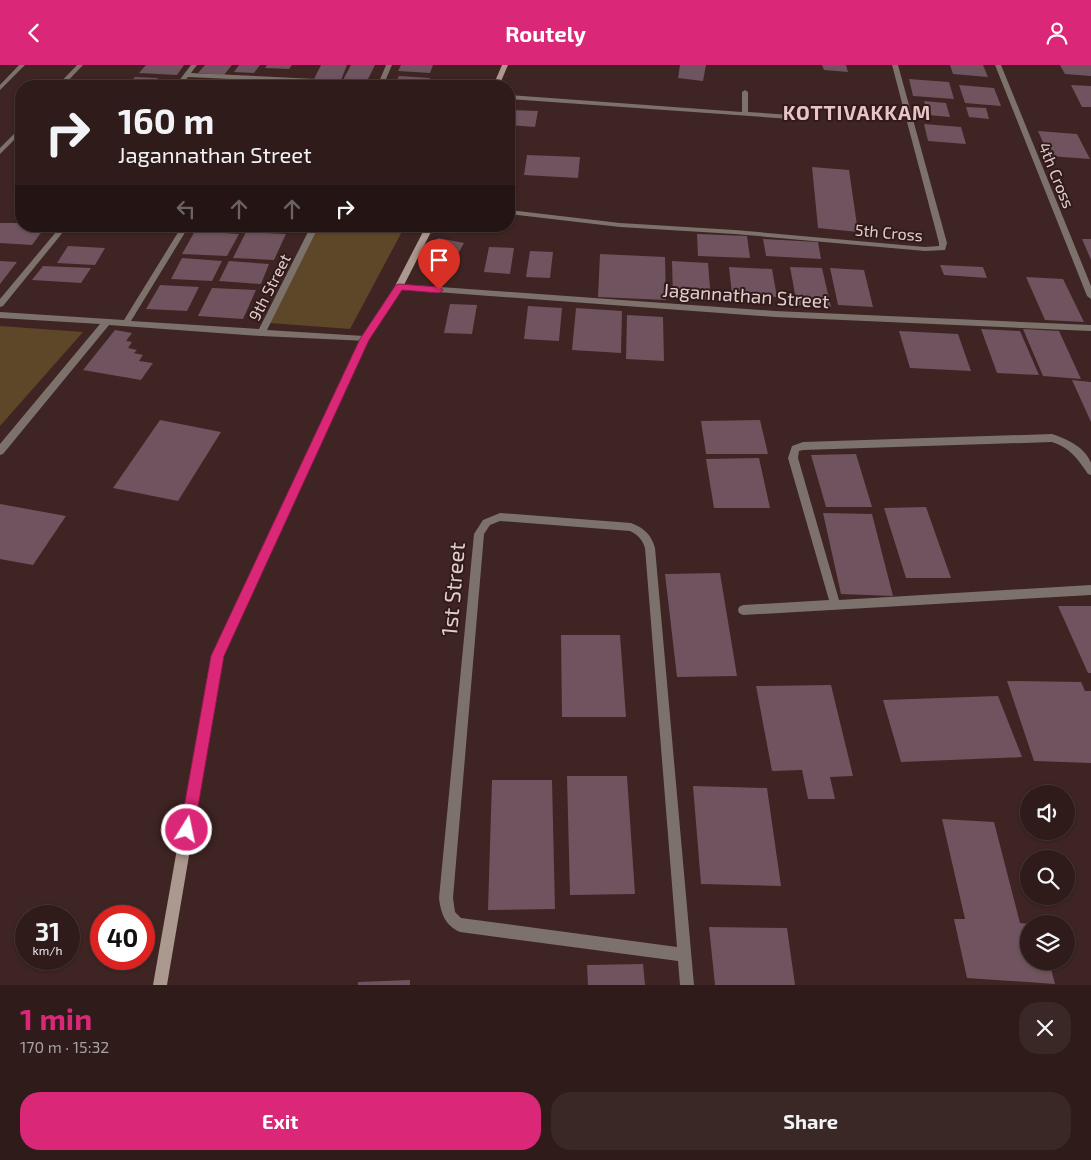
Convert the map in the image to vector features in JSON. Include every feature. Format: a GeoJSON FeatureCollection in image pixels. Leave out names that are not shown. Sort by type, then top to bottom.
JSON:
{"type":"FeatureCollection","features":[{"type":"Feature","properties":{"kind":"street"},"geometry":{"type":"LineString","coordinates":[[0,88],[22,65]]}},
{"type":"Feature","properties":{"kind":"street"},"geometry":{"type":"LineString","coordinates":[[66,80],[80,65]]}},
{"type":"Feature","properties":{"kind":"street"},"geometry":{"type":"LineString","coordinates":[[182,80],[194,65]]}},
{"type":"Feature","properties":{"kind":"street"},"geometry":{"type":"LineString","coordinates":[[383,80],[389,65]]}},
{"type":"Feature","properties":{"kind":"street"},"geometry":{"type":"LineString","coordinates":[[499,80],[505,65]]}},
{"type":"Feature","properties":{"kind":"street","name":"5th Cross"},"geometry":{"type":"LineString","coordinates":[[515,213],[620,225],[735,232],[925,249],[942,248],[943,243],[895,65]]}},
{"type":"Feature","properties":{"kind":"street","name":"4th Cross"},"geometry":{"type":"LineString","coordinates":[[998,65],[1091,296]]}},
{"type":"Feature","properties":{"kind":"street"},"geometry":{"type":"LineString","coordinates":[[186,75],[284,80]]}},
{"type":"Feature","properties":{"kind":"street"},"geometry":{"type":"LineString","coordinates":[[745,91],[745,114]]}},
{"type":"Feature","properties":{"kind":"street"},"geometry":{"type":"LineString","coordinates":[[515,97],[791,117]]}},
{"type":"Feature","properties":{"kind":"street"},"geometry":{"type":"LineString","coordinates":[[0,152],[15,136]]}},
{"type":"Feature","properties":{"kind":"street"},"geometry":{"type":"LineString","coordinates":[[0,304],[60,232]]}},
{"type":"Feature","properties":{"kind":"street"},"geometry":{"type":"LineString","coordinates":[[126,323],[182,232]]}},
{"type":"Feature","properties":{"kind":"street","name":"9th Street"},"geometry":{"type":"LineString","coordinates":[[261,333],[312,232]]}},
{"type":"Feature","properties":{"kind":"street"},"geometry":{"type":"LineString","coordinates":[[160,985],[217,656],[364,339],[399,287],[427,232]]}},
{"type":"Feature","properties":{"kind":"street","name":"Jagannathan Street"},"geometry":{"type":"LineString","coordinates":[[399,287],[775,314],[1091,328]]}},
{"type":"Feature","properties":{"kind":"street"},"geometry":{"type":"LineString","coordinates":[[0,315],[364,339]]}},
{"type":"Feature","properties":{"kind":"street"},"geometry":{"type":"LineString","coordinates":[[0,451],[107,322]]}},
{"type":"Feature","properties":{"kind":"street"},"geometry":{"type":"LineString","coordinates":[[835,604],[793,458],[795,449],[803,446],[1052,438],[1073,446],[1080,452],[1091,471]]}},
{"type":"Feature","properties":{"kind":"street","name":"1st Street"},"geometry":{"type":"LineString","coordinates":[[684,955],[460,925],[453,922],[449,916],[446,898],[479,534],[483,525],[489,519],[500,517],[631,527],[643,533],[647,539],[650,548],[687,985]]}},
{"type":"Feature","properties":{"kind":"street"},"geometry":{"type":"LineString","coordinates":[[744,610],[1091,591]]}},
{"type":"Feature","properties":{"kind":"shaded area"},"geometry":{"type":"Polygon","coordinates":[[[316,232],[402,232],[350,329],[270,323],[316,232]]]}},
{"type":"Feature","properties":{"kind":"shaded area"},"geometry":{"type":"Polygon","coordinates":[[[0,326],[83,332],[0,426],[0,326]]]}},
{"type":"Feature","properties":{"kind":"building"},"geometry":{"type":"Polygon","coordinates":[[[146,65],[184,65],[177,75],[139,73],[146,65]]]}},
{"type":"Feature","properties":{"kind":"building"},"geometry":{"type":"Polygon","coordinates":[[[205,65],[232,65],[224,75],[198,73],[205,65]]]}},
{"type":"Feature","properties":{"kind":"building"},"geometry":{"type":"Polygon","coordinates":[[[239,65],[260,65],[254,73],[234,72],[239,65]]]}},
{"type":"Feature","properties":{"kind":"building"},"geometry":{"type":"Polygon","coordinates":[[[267,65],[292,65],[289,69],[265,68],[267,65]]]}},
{"type":"Feature","properties":{"kind":"building"},"geometry":{"type":"Polygon","coordinates":[[[321,65],[347,65],[341,80],[314,79],[321,65]]]}},
{"type":"Feature","properties":{"kind":"building"},"geometry":{"type":"Polygon","coordinates":[[[351,65],[375,65],[368,80],[343,80],[351,65]]]}},
{"type":"Feature","properties":{"kind":"building"},"geometry":{"type":"Polygon","coordinates":[[[401,65],[433,65],[430,73],[398,71],[401,65]]]}},
{"type":"Feature","properties":{"kind":"building"},"geometry":{"type":"Polygon","coordinates":[[[680,65],[706,65],[703,81],[678,78],[680,65]]]}},
{"type":"Feature","properties":{"kind":"building"},"geometry":{"type":"Polygon","coordinates":[[[822,65],[846,65],[848,72],[824,70],[822,65]]]}},
{"type":"Feature","properties":{"kind":"building"},"geometry":{"type":"Polygon","coordinates":[[[950,65],[983,65],[988,77],[953,74],[950,65]]]}},
{"type":"Feature","properties":{"kind":"building"},"geometry":{"type":"Polygon","coordinates":[[[1060,65],[1091,65],[1091,76],[1065,74],[1060,65]]]}},
{"type":"Feature","properties":{"kind":"building"},"geometry":{"type":"Polygon","coordinates":[[[399,76],[430,78],[429,80],[397,80],[399,76]]]}},
{"type":"Feature","properties":{"kind":"building"},"geometry":{"type":"Polygon","coordinates":[[[135,77],[158,78],[157,80],[132,80],[135,77]]]}},
{"type":"Feature","properties":{"kind":"building"},"geometry":{"type":"Polygon","coordinates":[[[909,79],[949,82],[954,99],[913,96],[909,79]]]}},
{"type":"Feature","properties":{"kind":"building"},"geometry":{"type":"Polygon","coordinates":[[[959,85],[994,88],[1001,106],[965,103],[959,85]]]}},
{"type":"Feature","properties":{"kind":"building"},"geometry":{"type":"Polygon","coordinates":[[[1071,85],[1091,86],[1091,107],[1082,107],[1071,85]]]}},
{"type":"Feature","properties":{"kind":"building"},"geometry":{"type":"Polygon","coordinates":[[[924,101],[946,103],[950,117],[928,115],[924,101]]]}},
{"type":"Feature","properties":{"kind":"building"},"geometry":{"type":"Polygon","coordinates":[[[966,107],[986,108],[989,119],[969,117],[966,107]]]}},
{"type":"Feature","properties":{"kind":"building"},"geometry":{"type":"Polygon","coordinates":[[[515,110],[538,111],[535,127],[515,125],[515,110]]]}},
{"type":"Feature","properties":{"kind":"building"},"geometry":{"type":"Polygon","coordinates":[[[924,124],[961,127],[966,144],[928,141],[924,124]]]}},
{"type":"Feature","properties":{"kind":"building"},"geometry":{"type":"Polygon","coordinates":[[[1038,131],[1077,134],[1090,159],[1049,156],[1038,131]]]}},
{"type":"Feature","properties":{"kind":"building"},"geometry":{"type":"Polygon","coordinates":[[[527,155],[580,157],[578,178],[524,175],[527,155]]]}},
{"type":"Feature","properties":{"kind":"building"},"geometry":{"type":"Polygon","coordinates":[[[812,167],[849,170],[858,232],[818,228],[812,167]]]}},
{"type":"Feature","properties":{"kind":"building"},"geometry":{"type":"Polygon","coordinates":[[[0,223],[15,223],[15,232],[42,232],[32,245],[0,243],[0,223]]]}},
{"type":"Feature","properties":{"kind":"building"},"geometry":{"type":"Polygon","coordinates":[[[194,232],[239,234],[227,256],[182,254],[194,232]]]}},
{"type":"Feature","properties":{"kind":"building"},"geometry":{"type":"Polygon","coordinates":[[[246,232],[286,234],[274,260],[233,258],[246,232]]]}},
{"type":"Feature","properties":{"kind":"building"},"geometry":{"type":"Polygon","coordinates":[[[697,234],[747,236],[750,258],[698,256],[697,234]]]}},
{"type":"Feature","properties":{"kind":"building"},"geometry":{"type":"Polygon","coordinates":[[[438,238],[464,243],[447,273],[420,268],[438,238]]]}},
{"type":"Feature","properties":{"kind":"building"},"geometry":{"type":"Polygon","coordinates":[[[763,239],[818,242],[821,259],[766,256],[763,239]]]}},
{"type":"Feature","properties":{"kind":"building"},"geometry":{"type":"Polygon","coordinates":[[[1082,239],[1091,239],[1091,260],[1082,239]]]}},
{"type":"Feature","properties":{"kind":"building"},"geometry":{"type":"Polygon","coordinates":[[[68,246],[105,248],[95,265],[57,263],[68,246]]]}},
{"type":"Feature","properties":{"kind":"building"},"geometry":{"type":"Polygon","coordinates":[[[489,247],[514,248],[510,274],[484,272],[489,247]]]}},
{"type":"Feature","properties":{"kind":"building"},"geometry":{"type":"Polygon","coordinates":[[[530,251],[553,252],[550,278],[526,277],[530,251]]]}},
{"type":"Feature","properties":{"kind":"building"},"geometry":{"type":"Polygon","coordinates":[[[600,254],[665,257],[666,300],[598,297],[600,254]]]}},
{"type":"Feature","properties":{"kind":"building"},"geometry":{"type":"Polygon","coordinates":[[[182,258],[222,261],[212,281],[171,279],[182,258]]]}},
{"type":"Feature","properties":{"kind":"building"},"geometry":{"type":"Polygon","coordinates":[[[0,261],[17,262],[0,284],[0,261]]]}},
{"type":"Feature","properties":{"kind":"building"},"geometry":{"type":"Polygon","coordinates":[[[229,261],[269,264],[261,284],[219,281],[229,261]]]}},
{"type":"Feature","properties":{"kind":"building"},"geometry":{"type":"Polygon","coordinates":[[[672,261],[708,263],[711,300],[673,298],[672,261]]]}},
{"type":"Feature","properties":{"kind":"building"},"geometry":{"type":"Polygon","coordinates":[[[940,265],[983,267],[987,278],[944,275],[940,265]]]}},
{"type":"Feature","properties":{"kind":"building"},"geometry":{"type":"Polygon","coordinates":[[[43,266],[91,268],[81,283],[32,280],[43,266]]]}},
{"type":"Feature","properties":{"kind":"building"},"geometry":{"type":"Polygon","coordinates":[[[729,267],[772,269],[777,297],[732,295],[729,267]]]}},
{"type":"Feature","properties":{"kind":"building"},"geometry":{"type":"Polygon","coordinates":[[[790,267],[822,268],[831,307],[797,305],[790,267]]]}},
{"type":"Feature","properties":{"kind":"building"},"geometry":{"type":"Polygon","coordinates":[[[830,268],[864,270],[873,307],[838,305],[830,268]]]}},
{"type":"Feature","properties":{"kind":"building"},"geometry":{"type":"Polygon","coordinates":[[[1026,277],[1063,279],[1084,322],[1045,320],[1026,277]]]}},
{"type":"Feature","properties":{"kind":"building"},"geometry":{"type":"Polygon","coordinates":[[[160,285],[199,287],[187,311],[146,309],[160,285]]]}},
{"type":"Feature","properties":{"kind":"building"},"geometry":{"type":"Polygon","coordinates":[[[212,288],[256,290],[243,319],[198,316],[212,288]]]}},
{"type":"Feature","properties":{"kind":"building"},"geometry":{"type":"Polygon","coordinates":[[[450,304],[477,305],[472,334],[444,333],[450,304]]]}},
{"type":"Feature","properties":{"kind":"building"},"geometry":{"type":"Polygon","coordinates":[[[528,306],[562,308],[559,341],[524,339],[528,306]]]}},
{"type":"Feature","properties":{"kind":"building"},"geometry":{"type":"Polygon","coordinates":[[[576,308],[622,311],[621,353],[572,350],[576,308]]]}},
{"type":"Feature","properties":{"kind":"building"},"geometry":{"type":"Polygon","coordinates":[[[627,315],[663,317],[664,361],[626,359],[627,315]]]}},
{"type":"Feature","properties":{"kind":"building"},"geometry":{"type":"Polygon","coordinates":[[[981,329],[1020,331],[1039,375],[997,373],[981,329]]]}},
{"type":"Feature","properties":{"kind":"building"},"geometry":{"type":"Polygon","coordinates":[[[1023,329],[1059,331],[1081,379],[1043,376],[1023,329]]]}},
{"type":"Feature","properties":{"kind":"building"},"geometry":{"type":"Polygon","coordinates":[[[115,330],[132,333],[126,341],[132,342],[128,348],[137,350],[134,353],[143,355],[139,361],[153,363],[141,380],[83,370],[115,330]]]}},
{"type":"Feature","properties":{"kind":"building"},"geometry":{"type":"Polygon","coordinates":[[[899,331],[958,334],[971,371],[910,368],[899,331]]]}},
{"type":"Feature","properties":{"kind":"building"},"geometry":{"type":"Polygon","coordinates":[[[1072,380],[1091,382],[1091,422],[1072,380]]]}},
{"type":"Feature","properties":{"kind":"building"},"geometry":{"type":"Polygon","coordinates":[[[160,420],[221,432],[178,501],[113,488],[160,420]]]}},
{"type":"Feature","properties":{"kind":"building"},"geometry":{"type":"Polygon","coordinates":[[[760,420],[768,454],[706,454],[701,421],[760,420]]]}},
{"type":"Feature","properties":{"kind":"building"},"geometry":{"type":"Polygon","coordinates":[[[856,454],[872,507],[826,507],[811,455],[856,454]]]}},
{"type":"Feature","properties":{"kind":"building"},"geometry":{"type":"Polygon","coordinates":[[[759,458],[770,508],[714,508],[706,459],[759,458]]]}},
{"type":"Feature","properties":{"kind":"building"},"geometry":{"type":"Polygon","coordinates":[[[0,504],[66,516],[33,565],[0,559],[0,504]]]}},
{"type":"Feature","properties":{"kind":"building"},"geometry":{"type":"Polygon","coordinates":[[[926,507],[951,578],[906,578],[884,508],[926,507]]]}},
{"type":"Feature","properties":{"kind":"building"},"geometry":{"type":"Polygon","coordinates":[[[823,513],[872,514],[893,596],[841,594],[823,513]]]}},
{"type":"Feature","properties":{"kind":"building"},"geometry":{"type":"Polygon","coordinates":[[[720,573],[737,676],[677,677],[665,574],[720,573]]]}},
{"type":"Feature","properties":{"kind":"building"},"geometry":{"type":"Polygon","coordinates":[[[1058,606],[1091,606],[1091,673],[1088,673],[1058,606]]]}},
{"type":"Feature","properties":{"kind":"building"},"geometry":{"type":"Polygon","coordinates":[[[561,635],[620,635],[626,717],[562,717],[561,635]]]}},
{"type":"Feature","properties":{"kind":"building"},"geometry":{"type":"Polygon","coordinates":[[[1007,681],[1081,682],[1085,691],[1091,691],[1091,763],[1034,761],[1007,681]]]}},
{"type":"Feature","properties":{"kind":"building"},"geometry":{"type":"Polygon","coordinates":[[[831,685],[853,776],[830,777],[835,799],[808,799],[802,770],[772,771],[756,686],[831,685]]]}},
{"type":"Feature","properties":{"kind":"building"},"geometry":{"type":"Polygon","coordinates":[[[998,696],[1022,757],[901,762],[883,700],[998,696]]]}},
{"type":"Feature","properties":{"kind":"building"},"geometry":{"type":"Polygon","coordinates":[[[567,776],[627,776],[635,894],[570,895],[567,776]]]}},
{"type":"Feature","properties":{"kind":"building"},"geometry":{"type":"Polygon","coordinates":[[[492,780],[552,780],[555,909],[488,910],[492,780]]]}},
{"type":"Feature","properties":{"kind":"building"},"geometry":{"type":"Polygon","coordinates":[[[693,786],[767,788],[781,886],[701,884],[693,786]]]}},
{"type":"Feature","properties":{"kind":"building"},"geometry":{"type":"Polygon","coordinates":[[[942,819],[994,822],[1020,923],[1020,970],[1051,970],[1055,984],[967,978],[954,919],[965,919],[942,819]]]}},
{"type":"Feature","properties":{"kind":"building"},"geometry":{"type":"Polygon","coordinates":[[[709,927],[787,928],[795,985],[715,985],[709,927]]]}},
{"type":"Feature","properties":{"kind":"building"},"geometry":{"type":"Polygon","coordinates":[[[643,964],[645,985],[588,985],[587,965],[643,964]]]}},
{"type":"Feature","properties":{"kind":"building"},"geometry":{"type":"Polygon","coordinates":[[[410,980],[410,985],[358,985],[358,982],[410,980]]]}},
{"type":"Feature","properties":{"kind":"district","name":"KOTTIVAKKAM"},"geometry":{"type":"Point","coordinates":[857,112]}},
{"type":"Feature","properties":{"kind":"route"},"geometry":{"type":"LineString","coordinates":[[187,830],[217,656],[364,339],[399,287],[439,290]]}}]}
